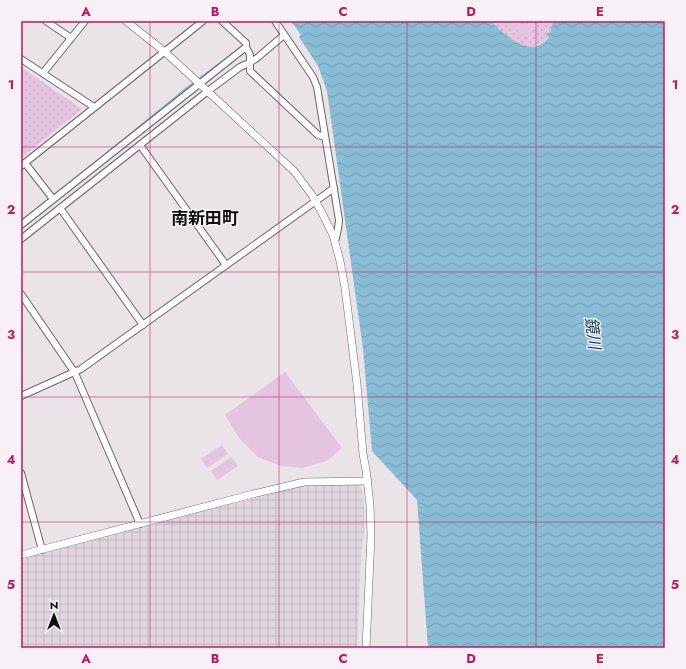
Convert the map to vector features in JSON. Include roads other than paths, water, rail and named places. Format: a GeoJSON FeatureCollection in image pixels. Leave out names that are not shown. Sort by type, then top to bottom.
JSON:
{"type":"FeatureCollection","features":[{"type":"Feature","properties":{"kind":"street"},"geometry":{"type":"LineString","coordinates":[[46,21],[72,38]]}},
{"type":"Feature","properties":{"kind":"street"},"geometry":{"type":"LineString","coordinates":[[43,73],[85,21]]}},
{"type":"Feature","properties":{"kind":"street"},"geometry":{"type":"LineString","coordinates":[[126,21],[165,52],[200,83],[294,171],[316,202],[335,242],[345,288],[357,384],[363,454],[368,481],[371,536],[366,648]]}},
{"type":"Feature","properties":{"kind":"street"},"geometry":{"type":"LineString","coordinates":[[54,199],[23,164],[203,21]]}},
{"type":"Feature","properties":{"kind":"street"},"geometry":{"type":"LineString","coordinates":[[222,21],[246,43],[246,47],[250,55],[250,71],[318,135],[325,137]]}},
{"type":"Feature","properties":{"kind":"street"},"geometry":{"type":"LineString","coordinates":[[275,21],[313,77],[317,87],[339,220],[335,242]]}},
{"type":"Feature","properties":{"kind":"street"},"geometry":{"type":"LineString","coordinates":[[21,239],[208,91],[240,67],[249,63],[284,35]]}},
{"type":"Feature","properties":{"kind":"street"},"geometry":{"type":"LineString","coordinates":[[21,225],[246,47]]}},
{"type":"Feature","properties":{"kind":"street"},"geometry":{"type":"LineString","coordinates":[[21,59],[94,107]]}},
{"type":"Feature","properties":{"kind":"street"},"geometry":{"type":"LineString","coordinates":[[140,145],[226,265]]}},
{"type":"Feature","properties":{"kind":"street"},"geometry":{"type":"LineString","coordinates":[[21,396],[75,373],[334,188]]}},
{"type":"Feature","properties":{"kind":"street"},"geometry":{"type":"LineString","coordinates":[[60,208],[143,324]]}},
{"type":"Feature","properties":{"kind":"street"},"geometry":{"type":"LineString","coordinates":[[21,294],[75,373],[140,524]]}},
{"type":"Feature","properties":{"kind":"street"},"geometry":{"type":"LineString","coordinates":[[21,473],[42,550]]}},
{"type":"Feature","properties":{"kind":"street"},"geometry":{"type":"LineString","coordinates":[[21,555],[304,482],[368,481]]}},
{"type":"Feature","properties":{"kind":"water","name":"鏡川"},"geometry":{"type":"Polygon","coordinates":[[[291,21],[491,21],[511,39],[526,46],[534,47],[542,44],[549,37],[546,35],[547,33],[550,33],[551,29],[549,28],[552,27],[553,21],[665,21],[665,159],[663,159],[665,168],[665,648],[428,648],[417,500],[372,451],[363,349],[327,91],[318,66],[299,37],[301,35],[291,21]]]}},
{"type":"Feature","properties":{"kind":"waterway"},"geometry":{"type":"LineString","coordinates":[[90,167],[188,87],[231,55]]}},
{"type":"Feature","properties":{"kind":"district","name":"南新田町"},"geometry":{"type":"Point","coordinates":[205,218]}}]}
